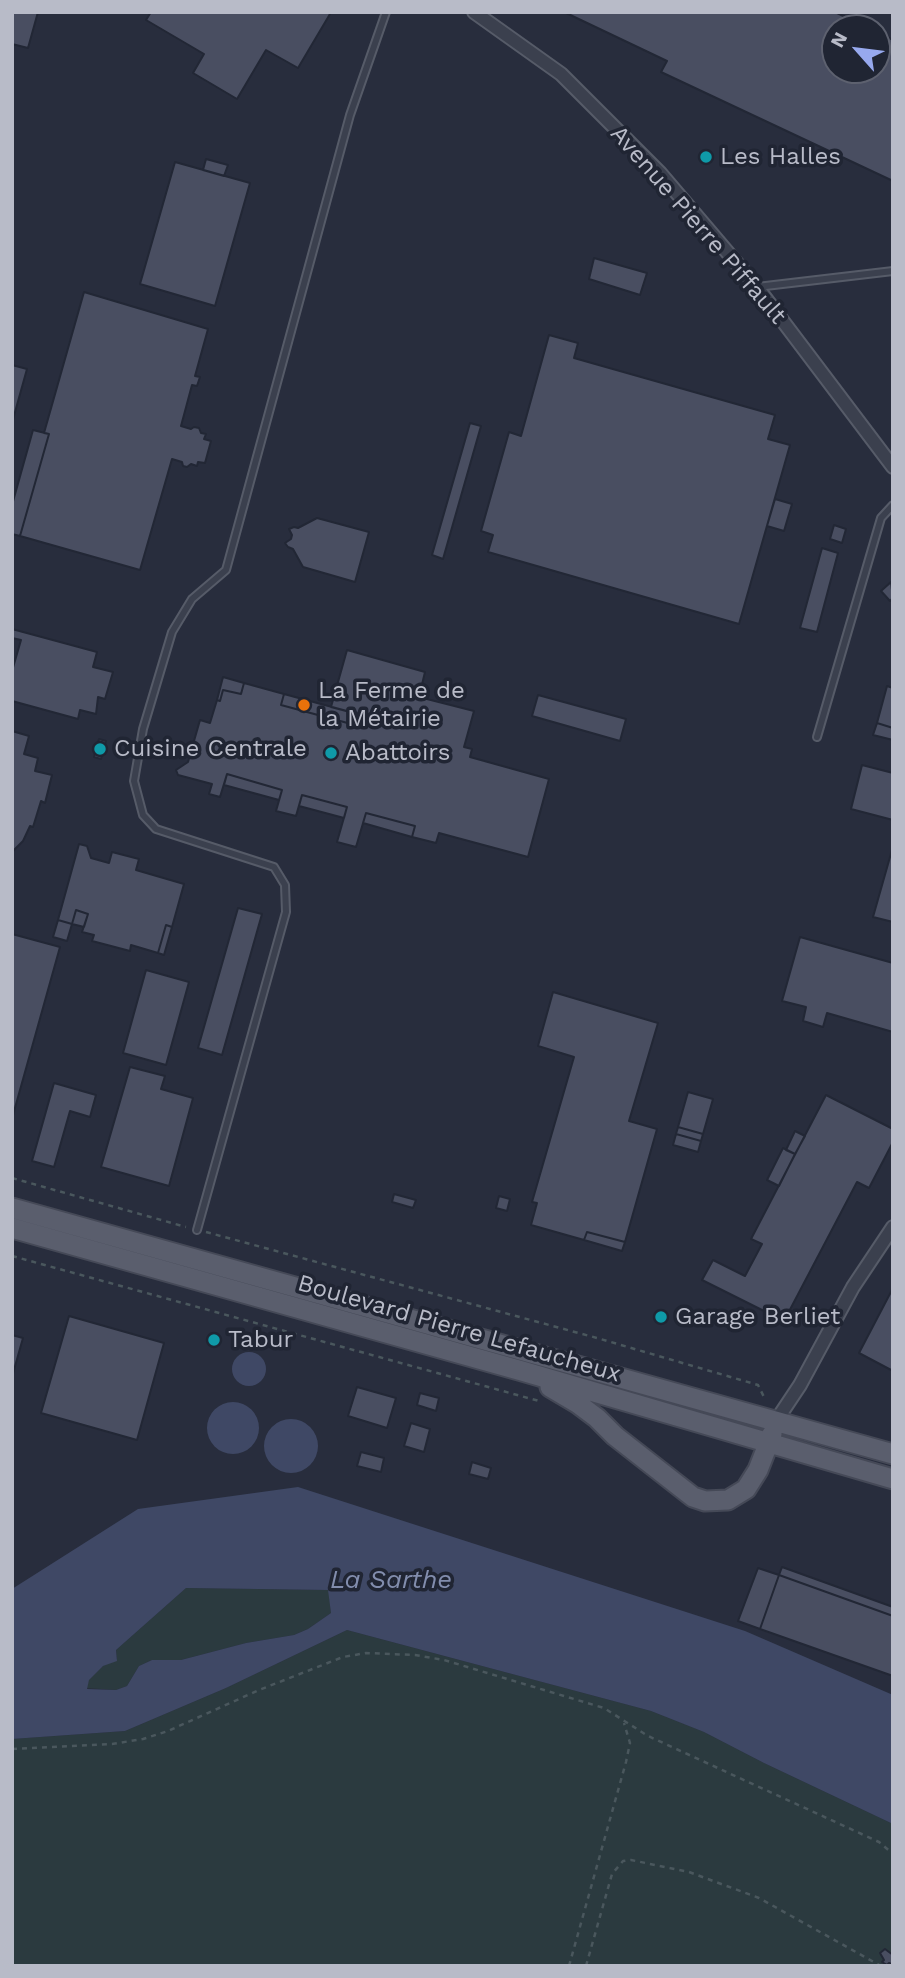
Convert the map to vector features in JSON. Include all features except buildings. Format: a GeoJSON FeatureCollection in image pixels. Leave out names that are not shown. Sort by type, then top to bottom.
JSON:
{"type":"FeatureCollection","features":[{"type":"Feature","properties":{"kind":"main road","name":"Boulevard Pierre Lefaucheux"},"geometry":{"type":"LineString","coordinates":[[12,1208],[893,1454]]}},
{"type":"Feature","properties":{"kind":"main road","name":"Boulevard Pierre Lefaucheux"},"geometry":{"type":"LineString","coordinates":[[12,1228],[522,1371],[893,1479]]}},
{"type":"Feature","properties":{"kind":"main road"},"geometry":{"type":"LineString","coordinates":[[522,1371],[577,1403],[693,1497],[705,1501],[728,1500],[746,1489],[770,1444],[776,1421]]}},
{"type":"Feature","properties":{"kind":"street","name":"Avenue Pierre Piffault"},"geometry":{"type":"LineString","coordinates":[[474,12],[561,74],[660,173],[757,287],[893,467]]}},
{"type":"Feature","properties":{"kind":"street"},"geometry":{"type":"LineString","coordinates":[[776,1421],[800,1385],[853,1287],[893,1227]]}},
{"type":"Feature","properties":{"kind":"lane"},"geometry":{"type":"LineString","coordinates":[[197,1230],[286,912],[285,885],[274,866],[156,830],[143,815],[134,781],[144,729],[172,632],[192,598],[226,570],[350,115],[386,12]]}},
{"type":"Feature","properties":{"kind":"lane"},"geometry":{"type":"LineString","coordinates":[[757,287],[893,271]]}},
{"type":"Feature","properties":{"kind":"lane"},"geometry":{"type":"LineString","coordinates":[[817,737],[881,518],[893,505]]}},
{"type":"Feature","properties":{"kind":"path","name":"Boulevard Pierre Lefaucheux"},"geometry":{"type":"LineString","coordinates":[[12,1178],[597,1338],[758,1385],[776,1421]]}},
{"type":"Feature","properties":{"kind":"path","name":"Boulevard Pierre Lefaucheux"},"geometry":{"type":"LineString","coordinates":[[12,1256],[543,1403]]}},
{"type":"Feature","properties":{"kind":"path"},"geometry":{"type":"LineString","coordinates":[[12,1749],[112,1744],[143,1739],[343,1657],[366,1653],[415,1655],[444,1660],[604,1708],[648,1736],[879,1842],[893,1854]]}},
{"type":"Feature","properties":{"kind":"path"},"geometry":{"type":"LineString","coordinates":[[569,1966],[601,1858],[630,1743],[628,1732],[620,1718]]}},
{"type":"Feature","properties":{"kind":"path"},"geometry":{"type":"LineString","coordinates":[[586,1966],[612,1874],[623,1861],[631,1860],[689,1872],[759,1898],[871,1964],[881,1966]]}},
{"type":"Feature","properties":{"kind":"shaded area"},"geometry":{"type":"Polygon","coordinates":[[[186,1588],[329,1590],[331,1613],[294,1635],[246,1643],[181,1660],[152,1660],[139,1666],[127,1686],[116,1690],[86,1688],[89,1680],[103,1666],[117,1659],[116,1650],[186,1588]]]}},
{"type":"Feature","properties":{"kind":"shaded area"},"geometry":{"type":"Polygon","coordinates":[[[347,1630],[651,1711],[704,1732],[893,1824],[893,1966],[12,1966],[12,1739],[125,1731],[226,1688],[347,1630]]]}},
{"type":"Feature","properties":{"kind":"water"},"geometry":{"type":"Polygon","coordinates":[[[249,1352],[261,1357],[266,1369],[261,1381],[249,1386],[237,1381],[232,1369],[237,1357],[249,1352]]]}},
{"type":"Feature","properties":{"kind":"water"},"geometry":{"type":"Polygon","coordinates":[[[233,1402],[243,1404],[251,1410],[257,1418],[257,1438],[251,1446],[243,1452],[233,1454],[223,1452],[215,1446],[209,1438],[207,1428],[209,1418],[215,1410],[223,1404],[233,1402]]]}},
{"type":"Feature","properties":{"kind":"water"},"geometry":{"type":"Polygon","coordinates":[[[291,1419],[310,1427],[318,1446],[310,1465],[291,1473],[272,1465],[264,1446],[272,1427],[291,1419]]]}},
{"type":"Feature","properties":{"kind":"water","name":"La Sarthe"},"geometry":{"type":"Polygon","coordinates":[[[298,1487],[745,1631],[893,1695],[893,1824],[704,1732],[651,1711],[347,1630],[226,1688],[125,1731],[12,1739],[12,1589],[138,1509],[298,1487]],[[186,1588],[116,1650],[117,1661],[103,1666],[89,1680],[87,1689],[116,1690],[127,1686],[139,1666],[152,1660],[181,1660],[246,1643],[294,1635],[331,1613],[328,1590],[186,1588]]]}},
{"type":"Feature","properties":{"kind":"place","name":"Les Halles"},"geometry":{"type":"Point","coordinates":[706,157]}},
{"type":"Feature","properties":{"kind":"place","name":"La Ferme de la Métairie"},"geometry":{"type":"Point","coordinates":[304,705]}},
{"type":"Feature","properties":{"kind":"place","name":"Cuisine Centrale"},"geometry":{"type":"Point","coordinates":[100,749]}},
{"type":"Feature","properties":{"kind":"place","name":"Abattoirs"},"geometry":{"type":"Point","coordinates":[331,753]}},
{"type":"Feature","properties":{"kind":"place","name":"Garage Berliet"},"geometry":{"type":"Point","coordinates":[661,1317]}},
{"type":"Feature","properties":{"kind":"place","name":"Tabur"},"geometry":{"type":"Point","coordinates":[214,1340]}}]}
